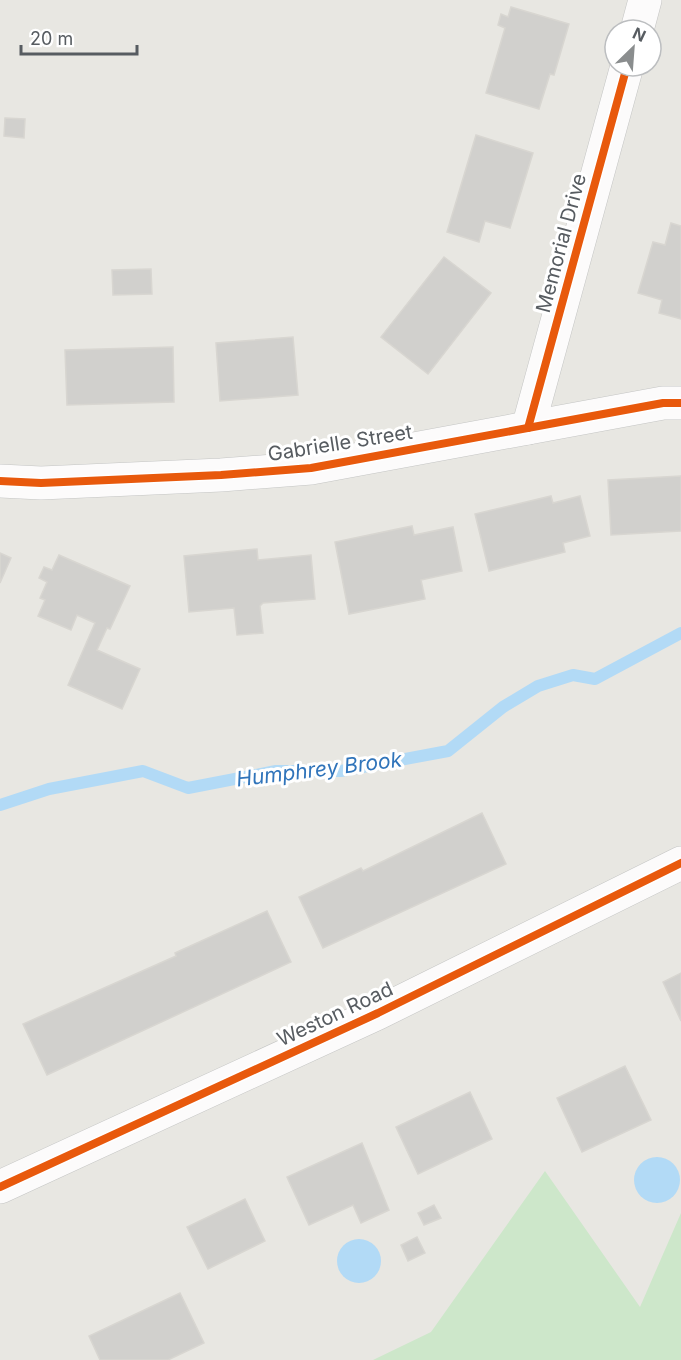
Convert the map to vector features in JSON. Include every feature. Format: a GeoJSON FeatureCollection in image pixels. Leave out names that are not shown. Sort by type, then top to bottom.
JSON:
{"type":"FeatureCollection","features":[{"type":"Feature","properties":{"kind":"street"},"geometry":{"type":"LineString","coordinates":[[640,18],[645,0]]}},
{"type":"Feature","properties":{"kind":"street","name":"Memorial Drive"},"geometry":{"type":"LineString","coordinates":[[528,428],[624,78]]}},
{"type":"Feature","properties":{"kind":"street","name":"Gabrielle Street"},"geometry":{"type":"LineString","coordinates":[[0,481],[41,483],[311,468],[663,403],[681,403]]}},
{"type":"Feature","properties":{"kind":"street","name":"Weston Road"},"geometry":{"type":"LineString","coordinates":[[0,1187],[378,1013],[681,862]]}},
{"type":"Feature","properties":{"kind":"green space"},"geometry":{"type":"Polygon","coordinates":[[[545,1171],[640,1307],[681,1213],[681,1360],[373,1360],[431,1332],[545,1171]]]}},
{"type":"Feature","properties":{"kind":"water"},"geometry":{"type":"Polygon","coordinates":[[[657,1157],[673,1164],[680,1180],[673,1196],[657,1203],[641,1196],[634,1180],[641,1164],[657,1157]]]}},
{"type":"Feature","properties":{"kind":"water"},"geometry":{"type":"Polygon","coordinates":[[[359,1239],[374,1246],[381,1261],[374,1276],[359,1283],[344,1276],[337,1261],[344,1246],[359,1239]]]}},
{"type":"Feature","properties":{"kind":"building"},"geometry":{"type":"Polygon","coordinates":[[[511,7],[569,24],[554,75],[550,74],[539,109],[486,93],[505,28],[498,25],[501,14],[508,17],[511,7]]]}},
{"type":"Feature","properties":{"kind":"building"},"geometry":{"type":"Polygon","coordinates":[[[5,118],[25,119],[24,138],[4,136],[5,118]]]}},
{"type":"Feature","properties":{"kind":"building"},"geometry":{"type":"Polygon","coordinates":[[[476,135],[533,153],[510,228],[485,221],[479,242],[447,232],[476,135]]]}},
{"type":"Feature","properties":{"kind":"building"},"geometry":{"type":"Polygon","coordinates":[[[671,223],[681,226],[681,319],[659,313],[662,300],[638,293],[653,242],[665,245],[671,223]]]}},
{"type":"Feature","properties":{"kind":"building"},"geometry":{"type":"Polygon","coordinates":[[[444,257],[491,293],[428,374],[381,337],[444,257]]]}},
{"type":"Feature","properties":{"kind":"building"},"geometry":{"type":"Polygon","coordinates":[[[151,269],[152,294],[113,295],[112,270],[151,269]]]}},
{"type":"Feature","properties":{"kind":"building"},"geometry":{"type":"Polygon","coordinates":[[[293,337],[298,395],[220,401],[216,343],[293,337]]]}},
{"type":"Feature","properties":{"kind":"building"},"geometry":{"type":"Polygon","coordinates":[[[173,347],[174,402],[67,405],[65,350],[173,347]]]}},
{"type":"Feature","properties":{"kind":"building"},"geometry":{"type":"Polygon","coordinates":[[[681,476],[681,531],[611,535],[608,480],[681,476]]]}},
{"type":"Feature","properties":{"kind":"building"},"geometry":{"type":"Polygon","coordinates":[[[551,496],[553,503],[580,496],[590,536],[563,543],[565,552],[489,571],[475,514],[551,496]]]}},
{"type":"Feature","properties":{"kind":"building"},"geometry":{"type":"Polygon","coordinates":[[[412,526],[414,535],[453,527],[462,571],[421,580],[425,599],[349,614],[335,542],[412,526]]]}},
{"type":"Feature","properties":{"kind":"building"},"geometry":{"type":"Polygon","coordinates":[[[257,549],[258,560],[311,555],[315,599],[263,603],[260,606],[263,633],[237,635],[234,608],[189,612],[184,556],[257,549]]]}},
{"type":"Feature","properties":{"kind":"building"},"geometry":{"type":"Polygon","coordinates":[[[0,553],[11,558],[0,583],[0,553]]]}},
{"type":"Feature","properties":{"kind":"building"},"geometry":{"type":"Polygon","coordinates":[[[59,555],[130,586],[110,629],[107,628],[97,650],[140,669],[122,709],[68,685],[95,623],[77,615],[71,630],[38,616],[45,600],[40,598],[47,582],[39,578],[44,567],[52,570],[59,555]]]}},
{"type":"Feature","properties":{"kind":"building"},"geometry":{"type":"Polygon","coordinates":[[[482,813],[506,864],[323,948],[299,897],[361,868],[363,871],[482,813]]]}},
{"type":"Feature","properties":{"kind":"building"},"geometry":{"type":"Polygon","coordinates":[[[267,911],[291,962],[47,1075],[23,1024],[176,956],[175,953],[267,911]]]}},
{"type":"Feature","properties":{"kind":"building"},"geometry":{"type":"Polygon","coordinates":[[[681,973],[681,1021],[663,982],[681,973]]]}},
{"type":"Feature","properties":{"kind":"building"},"geometry":{"type":"Polygon","coordinates":[[[625,1066],[651,1120],[582,1152],[557,1098],[625,1066]]]}},
{"type":"Feature","properties":{"kind":"building"},"geometry":{"type":"Polygon","coordinates":[[[470,1092],[492,1139],[418,1174],[396,1127],[470,1092]]]}},
{"type":"Feature","properties":{"kind":"building"},"geometry":{"type":"Polygon","coordinates":[[[362,1143],[389,1210],[361,1223],[353,1205],[309,1225],[287,1177],[362,1143]]]}},
{"type":"Feature","properties":{"kind":"building"},"geometry":{"type":"Polygon","coordinates":[[[245,1199],[265,1241],[208,1269],[187,1227],[245,1199]]]}},
{"type":"Feature","properties":{"kind":"building"},"geometry":{"type":"Polygon","coordinates":[[[434,1205],[441,1218],[424,1225],[418,1213],[434,1205]]]}},
{"type":"Feature","properties":{"kind":"building"},"geometry":{"type":"Polygon","coordinates":[[[417,1237],[425,1253],[408,1261],[401,1245],[417,1237]]]}},
{"type":"Feature","properties":{"kind":"building"},"geometry":{"type":"Polygon","coordinates":[[[180,1293],[204,1343],[168,1360],[100,1360],[89,1336],[180,1293]]]}},
{"type":"Feature","properties":{"kind":"waterway","name":"Humphrey Brook"},"geometry":{"type":"LineString","coordinates":[[0,805],[49,789],[143,771],[188,788],[276,771],[341,771],[448,751],[503,707],[538,686],[573,675],[595,679],[681,633]]}},
{"type":"Feature","properties":{"kind":"cycle path"},"geometry":{"type":"LineString","coordinates":[[528,428],[624,78]]}},
{"type":"Feature","properties":{"kind":"cycle path"},"geometry":{"type":"LineString","coordinates":[[0,481],[41,483],[221,475],[311,468],[663,403],[681,403]]}},
{"type":"Feature","properties":{"kind":"cycle path"},"geometry":{"type":"LineString","coordinates":[[0,1187],[378,1013],[681,863]]}}]}
